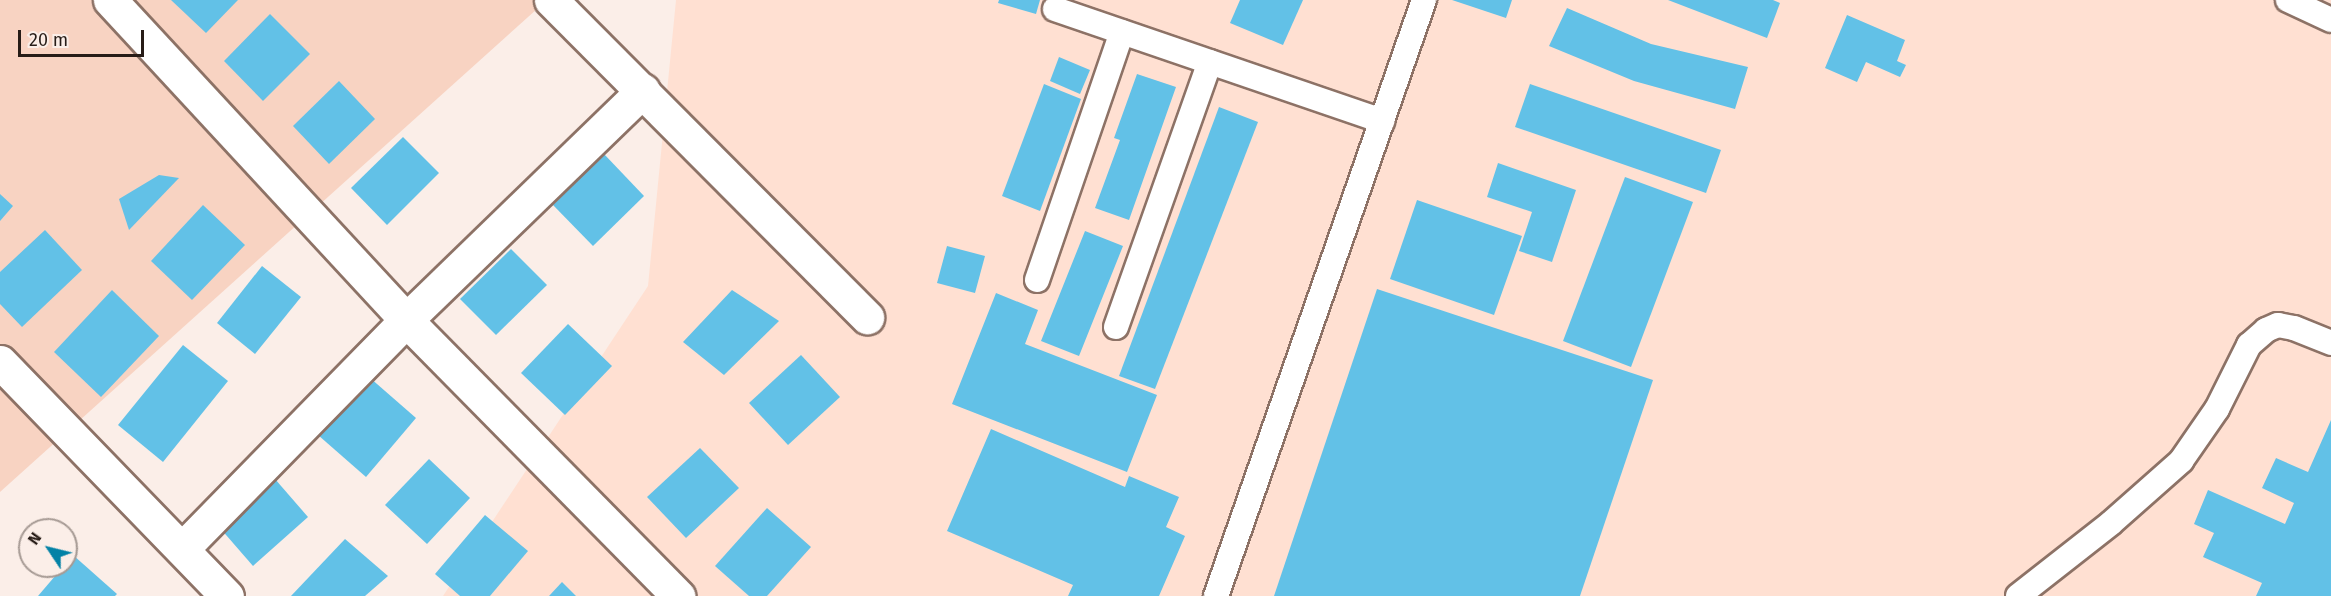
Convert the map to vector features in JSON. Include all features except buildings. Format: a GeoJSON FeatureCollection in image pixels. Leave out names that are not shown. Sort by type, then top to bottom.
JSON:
{"type":"FeatureCollection","features":[{"type":"Feature","properties":{"kind":"street"},"geometry":{"type":"LineString","coordinates":[[110,0],[406,320],[678,596]]}},
{"type":"Feature","properties":{"kind":"street"},"geometry":{"type":"LineString","coordinates":[[551,0],[867,317]]}},
{"type":"Feature","properties":{"kind":"street"},"geometry":{"type":"LineString","coordinates":[[182,549],[406,320],[643,90]]}},
{"type":"Feature","properties":{"kind":"street"},"geometry":{"type":"LineString","coordinates":[[0,362],[228,596]]}},
{"type":"Feature","properties":{"kind":"lane"},"geometry":{"type":"LineString","coordinates":[[1216,596],[1424,0]]}},
{"type":"Feature","properties":{"kind":"lane"},"geometry":{"type":"LineString","coordinates":[[2288,0],[2331,20]]}},
{"type":"Feature","properties":{"kind":"lane"},"geometry":{"type":"LineString","coordinates":[[1055,9],[1382,121]]}},
{"type":"Feature","properties":{"kind":"lane"},"geometry":{"type":"LineString","coordinates":[[1037,280],[1122,32]]}},
{"type":"Feature","properties":{"kind":"lane"},"geometry":{"type":"LineString","coordinates":[[1116,327],[1210,62]]}},
{"type":"Feature","properties":{"kind":"lane"},"geometry":{"type":"LineString","coordinates":[[2018,596],[2111,524],[2181,461],[2217,409],[2249,345],[2266,330],[2278,326],[2294,328],[2331,343]]}},
{"type":"Feature","properties":{"kind":"shaded area"},"geometry":{"type":"Polygon","coordinates":[[[0,0],[547,0],[0,492],[0,0]]]}},
{"type":"Feature","properties":{"kind":"shaded area"},"geometry":{"type":"Polygon","coordinates":[[[676,0],[2331,0],[2331,596],[443,596],[648,286],[676,0]]]}}]}
